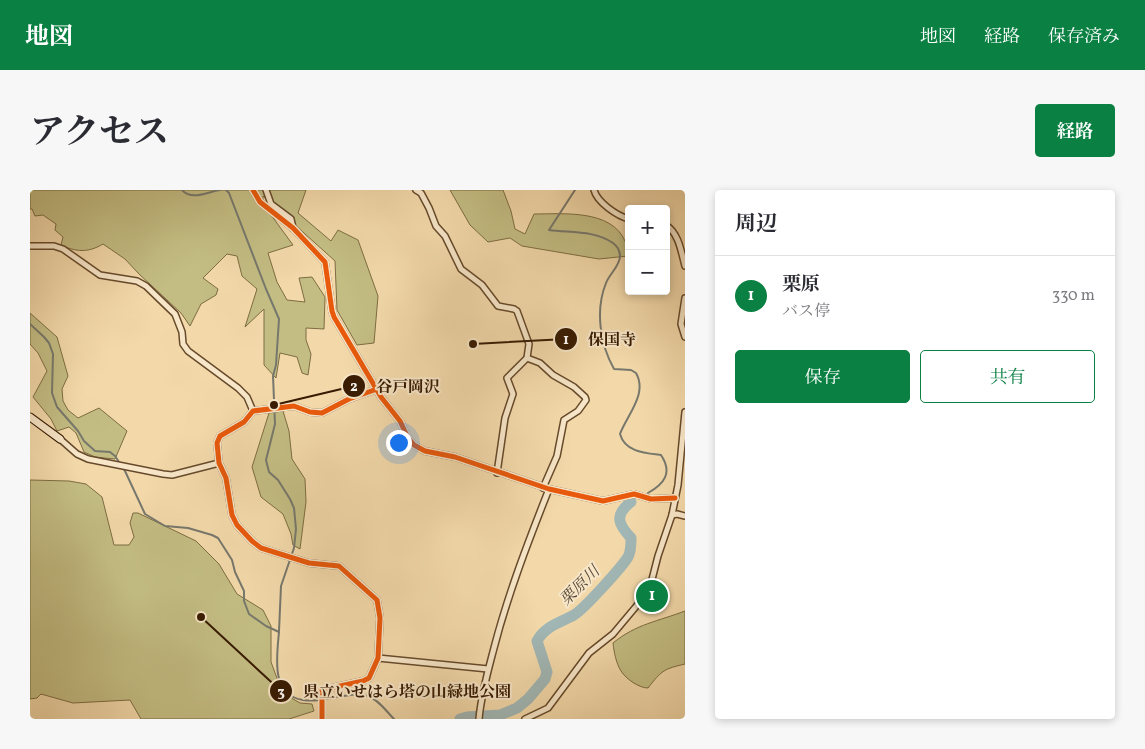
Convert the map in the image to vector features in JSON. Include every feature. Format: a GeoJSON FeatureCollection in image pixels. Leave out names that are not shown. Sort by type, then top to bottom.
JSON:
{"type":"FeatureCollection","features":[{"type":"Feature","properties":{"kind":"street"},"geometry":{"type":"LineString","coordinates":[[253,190],[260,202],[293,228],[325,262],[333,314],[376,389],[400,421],[408,438],[414,445],[425,451],[455,457],[497,473],[512,476],[546,488],[603,501],[634,494],[651,499],[675,498]]}},
{"type":"Feature","properties":{"kind":"street"},"geometry":{"type":"LineString","coordinates":[[266,190],[271,204],[291,219],[293,228]]}},
{"type":"Feature","properties":{"kind":"street"},"geometry":{"type":"LineString","coordinates":[[416,190],[421,193],[436,226],[445,236],[461,269],[482,285],[498,306],[517,311],[529,344],[527,358],[507,378],[513,394],[505,418],[497,473]]}},
{"type":"Feature","properties":{"kind":"street"},"geometry":{"type":"LineString","coordinates":[[594,190],[595,196],[618,215],[625,218]]}},
{"type":"Feature","properties":{"kind":"street"},"geometry":{"type":"LineString","coordinates":[[670,228],[678,239],[685,266]]}},
{"type":"Feature","properties":{"kind":"street"},"geometry":{"type":"LineString","coordinates":[[30,246],[63,248],[100,275],[137,281],[146,286],[175,314],[182,332],[183,344],[188,351],[238,388],[247,397],[253,411]]}},
{"type":"Feature","properties":{"kind":"street"},"geometry":{"type":"LineString","coordinates":[[685,298],[681,324],[685,337]]}},
{"type":"Feature","properties":{"kind":"street"},"geometry":{"type":"LineString","coordinates":[[479,719],[488,669],[504,610],[557,456],[564,420],[578,411],[586,400],[574,387],[554,375],[540,363],[527,358]]}},
{"type":"Feature","properties":{"kind":"street"},"geometry":{"type":"LineString","coordinates":[[322,719],[322,690],[366,680],[378,658],[380,618],[377,600],[339,566],[310,563],[270,552],[252,541],[237,525],[232,515],[226,478],[219,463],[217,448],[220,436],[244,422],[253,411],[294,406],[310,412],[322,413],[349,399],[376,389]]}},
{"type":"Feature","properties":{"kind":"street"},"geometry":{"type":"LineString","coordinates":[[525,719],[548,708],[589,652],[613,634],[646,596],[672,515],[685,412]]}},
{"type":"Feature","properties":{"kind":"street"},"geometry":{"type":"LineString","coordinates":[[30,417],[77,454],[88,459],[162,474],[180,473],[219,463]]}},
{"type":"Feature","properties":{"kind":"street"},"geometry":{"type":"LineString","coordinates":[[672,515],[685,516]]}},
{"type":"Feature","properties":{"kind":"street"},"geometry":{"type":"LineString","coordinates":[[378,658],[488,669]]}},
{"type":"Feature","properties":{"kind":"shaded area"},"geometry":{"type":"Polygon","coordinates":[[[30,190],[306,190],[298,213],[331,241],[338,230],[358,240],[378,296],[374,343],[357,345],[337,310],[335,261],[263,196],[263,204],[293,245],[268,253],[277,282],[287,300],[305,302],[299,278],[312,277],[325,297],[324,329],[306,328],[306,340],[311,354],[308,375],[302,373],[297,357],[280,353],[276,378],[264,365],[264,309],[245,327],[257,289],[242,276],[237,256],[227,254],[203,278],[218,289],[216,295],[201,304],[190,326],[181,313],[125,259],[103,244],[87,250],[72,249],[61,245],[63,237],[55,230],[56,224],[43,215],[35,216],[32,209],[30,209],[30,190]]]}},
{"type":"Feature","properties":{"kind":"shaded area"},"geometry":{"type":"Polygon","coordinates":[[[450,190],[503,190],[515,229],[525,234],[534,214],[572,214],[598,218],[609,223],[618,231],[625,242],[625,256],[599,259],[522,246],[510,238],[488,242],[470,225],[450,190]]]}},
{"type":"Feature","properties":{"kind":"shaded area"},"geometry":{"type":"Polygon","coordinates":[[[30,313],[57,337],[68,376],[62,389],[63,401],[68,410],[78,418],[99,408],[127,431],[115,459],[95,457],[84,452],[76,433],[69,427],[57,431],[51,419],[33,397],[47,371],[38,353],[30,344],[30,313]]]}},
{"type":"Feature","properties":{"kind":"shaded area"},"geometry":{"type":"Polygon","coordinates":[[[283,411],[289,431],[292,459],[305,479],[306,502],[300,549],[293,545],[283,514],[261,497],[252,467],[269,413],[283,411]]]}},
{"type":"Feature","properties":{"kind":"shaded area"},"geometry":{"type":"Polygon","coordinates":[[[30,480],[69,481],[86,484],[102,497],[114,545],[129,545],[134,537],[130,523],[133,513],[138,513],[196,541],[219,564],[237,594],[263,610],[271,626],[271,662],[281,689],[300,703],[312,704],[314,711],[289,719],[141,719],[130,700],[73,703],[41,694],[37,698],[30,699],[30,480]]]}},
{"type":"Feature","properties":{"kind":"shaded area"},"geometry":{"type":"Polygon","coordinates":[[[685,611],[685,664],[664,671],[648,688],[637,685],[629,680],[619,668],[613,643],[639,627],[685,611]]]}},
{"type":"Feature","properties":{"kind":"waterway"},"geometry":{"type":"LineString","coordinates":[[182,190],[190,195],[200,195],[220,190]]}},
{"type":"Feature","properties":{"kind":"waterway"},"geometry":{"type":"LineString","coordinates":[[226,190],[229,193],[279,319],[276,365],[273,376],[275,424],[266,460],[269,472],[278,480],[294,508],[296,529],[294,548],[281,586],[279,631]]}},
{"type":"Feature","properties":{"kind":"waterway","name":"栗原川"},"geometry":{"type":"LineString","coordinates":[[575,190],[549,230],[598,236],[613,243],[619,250],[620,260],[608,279],[603,293],[600,315],[602,338],[614,369],[631,370],[636,373],[639,381],[638,397],[620,434],[623,440],[631,448],[661,455],[665,461],[665,477],[658,486],[648,493]]}},
{"type":"Feature","properties":{"kind":"waterway"},"geometry":{"type":"LineString","coordinates":[[30,324],[49,343],[53,354],[52,393],[57,407],[78,431],[84,441],[95,451],[110,452],[115,456],[125,471],[145,514],[165,526],[188,528],[218,538],[232,560],[235,572],[244,591],[244,601],[249,614],[266,626],[279,632],[277,652],[278,673],[280,683],[285,691],[292,697],[307,701],[364,695],[376,700],[394,719]]}},
{"type":"Feature","properties":{"kind":"waterway","name":"栗原川"},"geometry":{"type":"LineString","coordinates":[[460,719],[500,715],[517,708],[528,699],[545,679],[547,672],[537,641],[553,625],[579,611],[602,588],[628,557],[631,538],[621,524],[620,515],[631,502]]}},
{"type":"Feature","properties":{"kind":"cycle path"},"geometry":{"type":"LineString","coordinates":[[253,190],[260,202],[293,228],[325,262],[334,317],[381,397],[400,421],[408,438],[414,445],[425,451],[455,457],[549,489],[603,501],[634,494],[651,499],[675,498]]}},
{"type":"Feature","properties":{"kind":"cycle path"},"geometry":{"type":"LineString","coordinates":[[322,719],[322,690],[369,678],[378,658],[380,618],[377,600],[339,566],[309,563],[261,548],[252,541],[237,525],[232,515],[226,478],[219,463],[217,443],[220,436],[244,422],[253,411],[294,406],[310,412],[322,413],[349,399],[377,389]]}},
{"type":"Feature","properties":{"kind":"place","name":"保国寺"},"geometry":{"type":"Point","coordinates":[473,344]}},
{"type":"Feature","properties":{"kind":"place","name":"谷戸岡沢"},"geometry":{"type":"Point","coordinates":[274,405]}},
{"type":"Feature","properties":{"kind":"place","name":"栗原"},"geometry":{"type":"Point","coordinates":[652,596]}},
{"type":"Feature","properties":{"kind":"place","name":"県立いせはら塔の山緑地公園"},"geometry":{"type":"Point","coordinates":[201,617]}}]}
